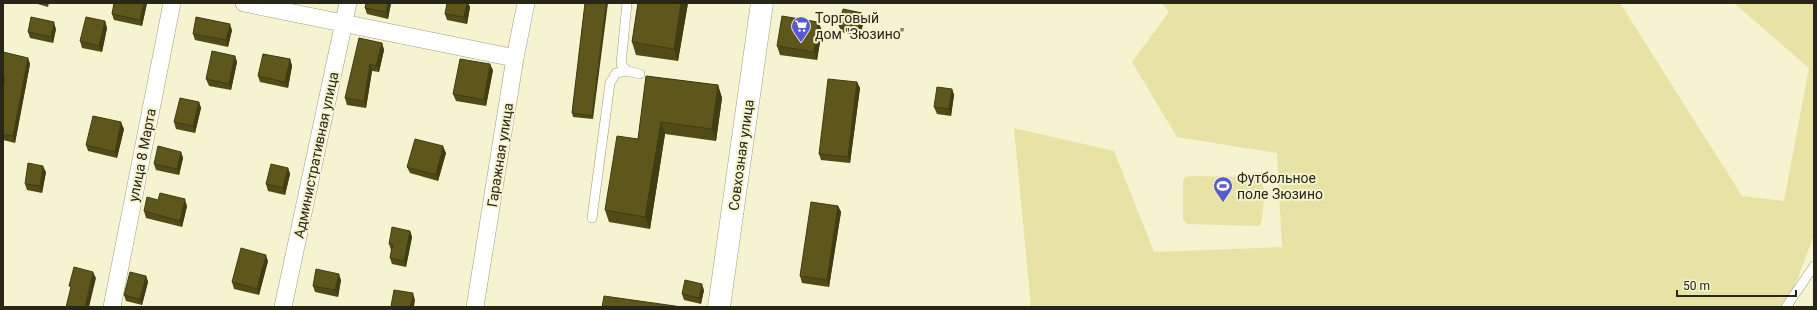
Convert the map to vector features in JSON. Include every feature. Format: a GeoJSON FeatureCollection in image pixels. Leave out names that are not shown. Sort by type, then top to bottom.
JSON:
{"type":"FeatureCollection","features":[{"type":"Feature","properties":{"kind":"street","name":"улица 8 Марта"},"geometry":{"type":"LineString","coordinates":[[112,307],[172,3]]}},
{"type":"Feature","properties":{"kind":"street"},"geometry":{"type":"LineString","coordinates":[[244,3],[516,58]]}},
{"type":"Feature","properties":{"kind":"street","name":"Административная улица"},"geometry":{"type":"LineString","coordinates":[[283,307],[348,3]]}},
{"type":"Feature","properties":{"kind":"street","name":"Гаражная улица"},"geometry":{"type":"LineString","coordinates":[[475,307],[526,3]]}},
{"type":"Feature","properties":{"kind":"street","name":"Совхозная улица"},"geometry":{"type":"LineString","coordinates":[[719,307],[762,3]]}},
{"type":"Feature","properties":{"kind":"lane"},"geometry":{"type":"LineString","coordinates":[[627,3],[621,64],[627,71]]}},
{"type":"Feature","properties":{"kind":"lane"},"geometry":{"type":"LineString","coordinates":[[592,218],[610,83],[616,73],[627,71],[640,74]]}},
{"type":"Feature","properties":{"kind":"lane"},"geometry":{"type":"LineString","coordinates":[[1786,307],[1814,266]]}},
{"type":"Feature","properties":{"kind":"shaded area"},"geometry":{"type":"Polygon","coordinates":[[[1162,3],[1620,3],[1742,196],[1784,201],[1809,68],[1734,3],[1814,3],[1814,235],[1787,307],[1031,307],[1014,128],[1114,151],[1154,252],[1282,247],[1277,153],[1177,137],[1132,62],[1169,12],[1162,3]]]}},
{"type":"Feature","properties":{"kind":"shaded area","name":"Футбольное поле Зюзино"},"geometry":{"type":"Polygon","coordinates":[[[1185,177],[1256,177],[1260,179],[1263,184],[1264,196],[1260,226],[1187,224],[1183,219],[1183,182],[1185,177]]]}},
{"type":"Feature","properties":{"kind":"building"},"geometry":{"type":"Polygon","coordinates":[[[114,3],[144,3],[140,20],[112,14],[114,3]]]}},
{"type":"Feature","properties":{"kind":"building"},"geometry":{"type":"Polygon","coordinates":[[[366,3],[388,3],[386,12],[365,8],[366,3]]]}},
{"type":"Feature","properties":{"kind":"building"},"geometry":{"type":"Polygon","coordinates":[[[447,3],[467,3],[464,17],[445,14],[447,3]]]}},
{"type":"Feature","properties":{"kind":"building"},"geometry":{"type":"Polygon","coordinates":[[[585,3],[606,3],[592,116],[572,113],[585,3]]]}},
{"type":"Feature","properties":{"kind":"building"},"geometry":{"type":"Polygon","coordinates":[[[638,3],[681,3],[674,49],[632,42],[638,3]]]}},
{"type":"Feature","properties":{"kind":"building"},"geometry":{"type":"Polygon","coordinates":[[[843,9],[862,13],[858,30],[839,26],[843,9]]]}},
{"type":"Feature","properties":{"kind":"building","name":"Торговый дом \"Зюзино\""},"geometry":{"type":"Polygon","coordinates":[[[782,16],[818,22],[814,52],[777,46],[782,16]]]}},
{"type":"Feature","properties":{"kind":"building"},"geometry":{"type":"Polygon","coordinates":[[[31,17],[54,22],[51,37],[28,32],[31,17]]]}},
{"type":"Feature","properties":{"kind":"building"},"geometry":{"type":"Polygon","coordinates":[[[86,17],[105,21],[99,46],[80,41],[86,17]]]}},
{"type":"Feature","properties":{"kind":"building"},"geometry":{"type":"Polygon","coordinates":[[[196,17],[230,24],[226,40],[193,34],[196,17]]]}},
{"type":"Feature","properties":{"kind":"building"},"geometry":{"type":"Polygon","coordinates":[[[359,38],[382,43],[376,66],[370,64],[364,101],[345,98],[359,38]]]}},
{"type":"Feature","properties":{"kind":"building"},"geometry":{"type":"Polygon","coordinates":[[[212,51],[235,56],[229,84],[206,79],[212,51]]]}},
{"type":"Feature","properties":{"kind":"building"},"geometry":{"type":"Polygon","coordinates":[[[3,52],[28,58],[13,136],[3,134],[3,87],[5,79],[3,79],[3,52]]]}},
{"type":"Feature","properties":{"kind":"building"},"geometry":{"type":"Polygon","coordinates":[[[263,54],[290,59],[285,82],[258,76],[263,54]]]}},
{"type":"Feature","properties":{"kind":"building"},"geometry":{"type":"Polygon","coordinates":[[[460,59],[490,64],[484,100],[453,94],[460,59]]]}},
{"type":"Feature","properties":{"kind":"building"},"geometry":{"type":"Polygon","coordinates":[[[646,76],[718,85],[712,129],[661,122],[645,217],[605,210],[617,136],[638,139],[646,76]]]}},
{"type":"Feature","properties":{"kind":"building"},"geometry":{"type":"Polygon","coordinates":[[[828,79],[857,82],[848,157],[819,154],[828,79]]]}},
{"type":"Feature","properties":{"kind":"building"},"geometry":{"type":"Polygon","coordinates":[[[937,87],[952,89],[949,109],[934,107],[937,87]]]}},
{"type":"Feature","properties":{"kind":"building"},"geometry":{"type":"Polygon","coordinates":[[[180,98],[199,102],[193,126],[174,122],[180,98]]]}},
{"type":"Feature","properties":{"kind":"building"},"geometry":{"type":"Polygon","coordinates":[[[93,116],[121,122],[115,152],[86,145],[93,116]]]}},
{"type":"Feature","properties":{"kind":"building"},"geometry":{"type":"Polygon","coordinates":[[[415,139],[443,146],[436,175],[407,167],[415,139]]]}},
{"type":"Feature","properties":{"kind":"building"},"geometry":{"type":"Polygon","coordinates":[[[158,146],[181,152],[177,169],[154,164],[158,146]]]}},
{"type":"Feature","properties":{"kind":"building"},"geometry":{"type":"Polygon","coordinates":[[[28,163],[43,166],[40,186],[25,184],[28,163]]]}},
{"type":"Feature","properties":{"kind":"building"},"geometry":{"type":"Polygon","coordinates":[[[271,164],[288,168],[283,188],[266,184],[271,164]]]}},
{"type":"Feature","properties":{"kind":"building"},"geometry":{"type":"Polygon","coordinates":[[[160,193],[185,199],[180,221],[144,211],[147,197],[158,200],[160,193]]]}},
{"type":"Feature","properties":{"kind":"building"},"geometry":{"type":"Polygon","coordinates":[[[811,202],[838,206],[827,280],[800,276],[811,202]]]}},
{"type":"Feature","properties":{"kind":"building"},"geometry":{"type":"Polygon","coordinates":[[[392,227],[410,231],[404,261],[390,258],[393,244],[389,244],[392,227]]]}},
{"type":"Feature","properties":{"kind":"building"},"geometry":{"type":"Polygon","coordinates":[[[241,248],[266,255],[257,289],[232,282],[241,248]]]}},
{"type":"Feature","properties":{"kind":"building"},"geometry":{"type":"Polygon","coordinates":[[[74,267],[93,272],[85,307],[66,307],[74,267]]]}},
{"type":"Feature","properties":{"kind":"building"},"geometry":{"type":"Polygon","coordinates":[[[316,269],[339,274],[335,290],[313,286],[316,269]]]}},
{"type":"Feature","properties":{"kind":"building"},"geometry":{"type":"Polygon","coordinates":[[[130,272],[146,276],[140,299],[124,295],[130,272]]]}},
{"type":"Feature","properties":{"kind":"building"},"geometry":{"type":"Polygon","coordinates":[[[685,280],[702,284],[699,298],[682,294],[685,280]]]}},
{"type":"Feature","properties":{"kind":"building"},"geometry":{"type":"Polygon","coordinates":[[[394,290],[413,293],[410,307],[391,306],[394,290]]]}},
{"type":"Feature","properties":{"kind":"building"},"geometry":{"type":"Polygon","coordinates":[[[604,296],[682,307],[602,307],[604,296]]]}},
{"type":"Feature","properties":{"kind":"place","name":"Торговый дом \"Зюзино\""},"geometry":{"type":"Point","coordinates":[801,43]}},
{"type":"Feature","properties":{"kind":"place","name":"Футбольное поле Зюзино"},"geometry":{"type":"Point","coordinates":[1223,203]}}]}
